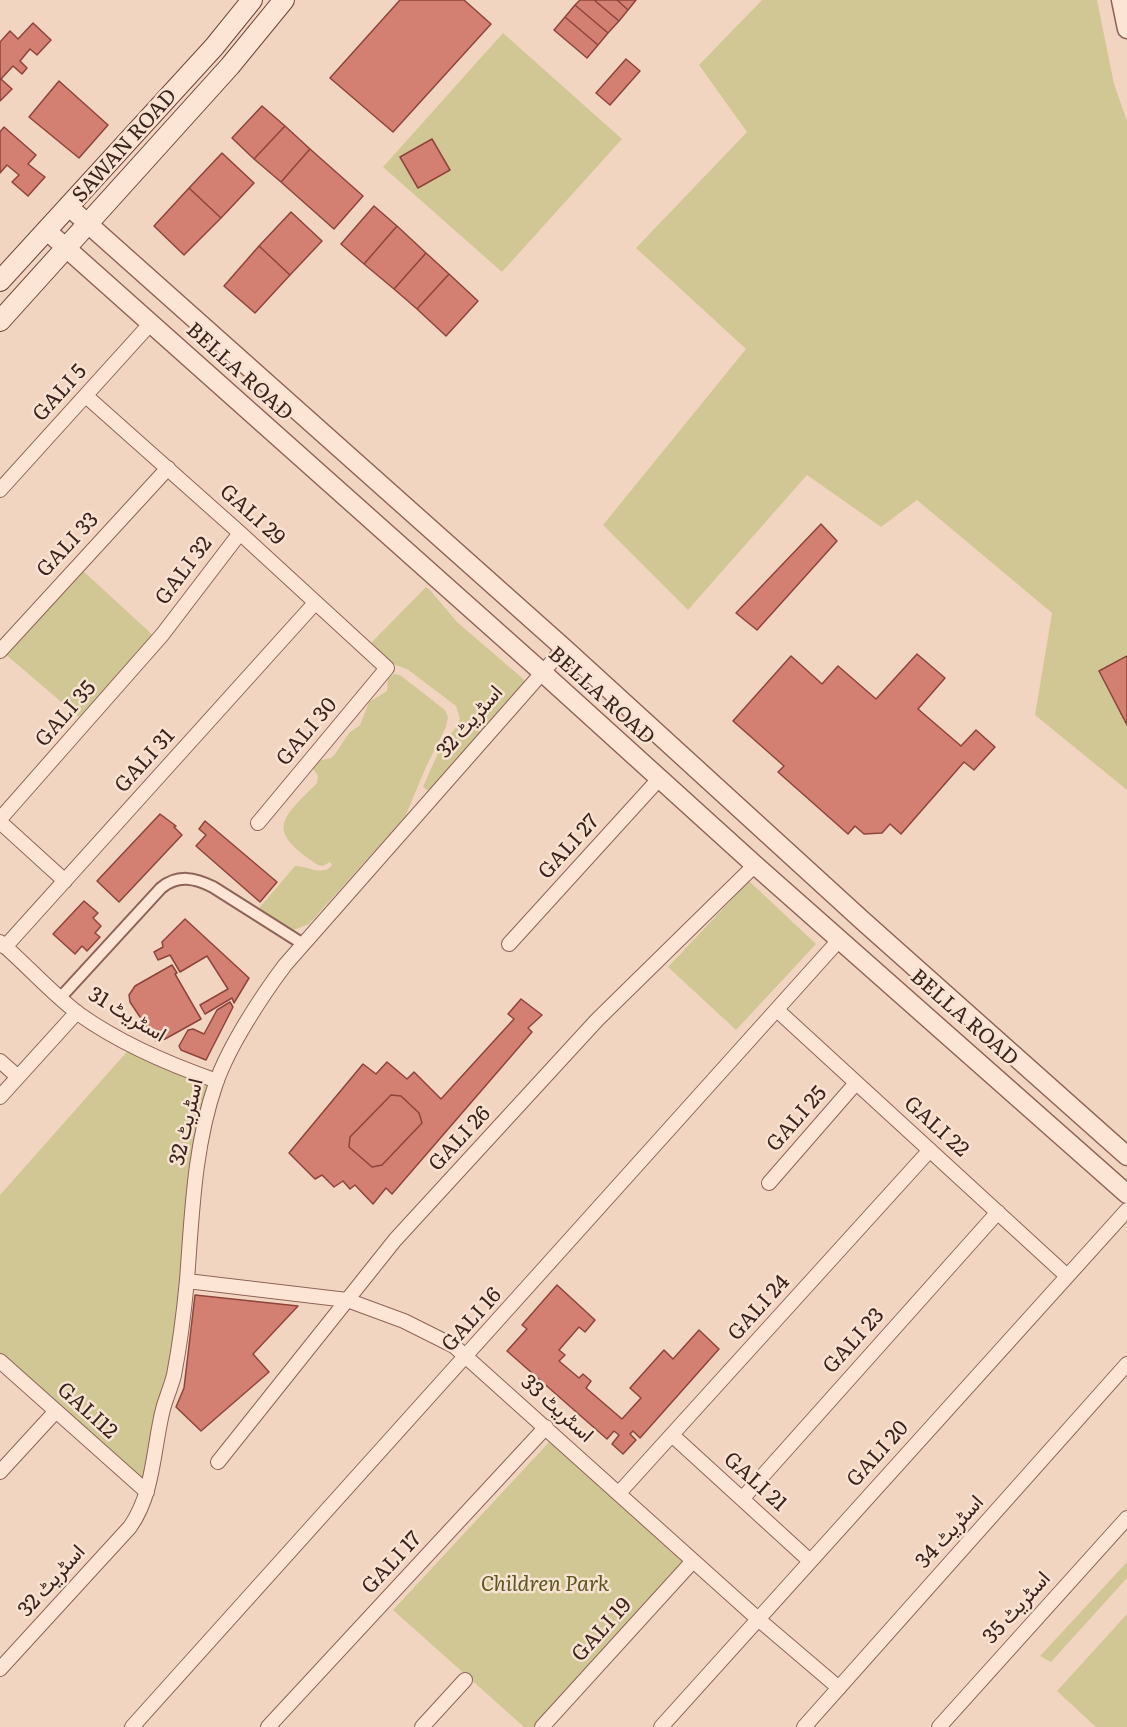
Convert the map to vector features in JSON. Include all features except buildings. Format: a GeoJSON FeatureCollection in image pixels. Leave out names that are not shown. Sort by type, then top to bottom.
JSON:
{"type":"FeatureCollection","features":[{"type":"Feature","properties":{"kind":"main road","name":"SAWAN ROAD"},"geometry":{"type":"LineString","coordinates":[[0,281],[214,47],[252,0]]}},
{"type":"Feature","properties":{"kind":"main road","name":"SAWAN ROAD"},"geometry":{"type":"LineString","coordinates":[[0,321],[230,66],[284,0]]}},
{"type":"Feature","properties":{"kind":"street"},"geometry":{"type":"LineString","coordinates":[[1120,0],[1127,29]]}},
{"type":"Feature","properties":{"kind":"street","name":"BELLA ROAD"},"geometry":{"type":"LineString","coordinates":[[68,206],[564,648],[1127,1156]]}},
{"type":"Feature","properties":{"kind":"street","name":"BELLA ROAD"},"geometry":{"type":"LineString","coordinates":[[46,230],[755,865],[1127,1194]]}},
{"type":"Feature","properties":{"kind":"street","name":"GALI 5"},"geometry":{"type":"LineString","coordinates":[[0,490],[151,323]]}},
{"type":"Feature","properties":{"kind":"street","name":"GALI 29"},"geometry":{"type":"LineString","coordinates":[[86,396],[387,668]]}},
{"type":"Feature","properties":{"kind":"street"},"geometry":{"type":"LineString","coordinates":[[275,434],[297,410]]}},
{"type":"Feature","properties":{"kind":"street","name":"GALI 33"},"geometry":{"type":"LineString","coordinates":[[0,651],[168,468]]}},
{"type":"Feature","properties":{"kind":"street","name":"GALI 32"},"geometry":{"type":"LineString","coordinates":[[162,635],[240,533]]}},
{"type":"Feature","properties":{"kind":"street","name":"GALI 31"},"geometry":{"type":"LineString","coordinates":[[3,944],[65,881],[315,603]]}},
{"type":"Feature","properties":{"kind":"street","name":"GALI 35"},"geometry":{"type":"LineString","coordinates":[[0,820],[162,635]]}},
{"type":"Feature","properties":{"kind":"street","name":"اسٹریٹ 32"},"geometry":{"type":"LineString","coordinates":[[0,1669],[130,1527],[141,1510],[147,1492],[163,1408],[173,1377],[187,1281],[196,1172],[207,1114],[217,1081],[262,998],[303,944],[564,648]]}},
{"type":"Feature","properties":{"kind":"street","name":"GALI 30"},"geometry":{"type":"LineString","coordinates":[[258,823],[387,668]]}},
{"type":"Feature","properties":{"kind":"street","name":"GALI 27"},"geometry":{"type":"LineString","coordinates":[[509,944],[659,779]]}},
{"type":"Feature","properties":{"kind":"street"},"geometry":{"type":"LineString","coordinates":[[0,820],[65,881]]}},
{"type":"Feature","properties":{"kind":"street"},"geometry":{"type":"LineString","coordinates":[[733,845],[755,822]]}},
{"type":"Feature","properties":{"kind":"street","name":"GALI 26"},"geometry":{"type":"LineString","coordinates":[[218,1462],[395,1240],[597,1020],[755,865]]}},
{"type":"Feature","properties":{"kind":"street"},"geometry":{"type":"LineString","coordinates":[[61,997],[161,888],[175,880],[200,881],[303,944]]}},
{"type":"Feature","properties":{"kind":"street","name":"GALI 16"},"geometry":{"type":"LineString","coordinates":[[132,1727],[467,1357],[840,939]]}},
{"type":"Feature","properties":{"kind":"street","name":"اسٹریٹ 31"},"geometry":{"type":"LineString","coordinates":[[3,944],[77,1012],[106,1031],[147,1053],[217,1081]]}},
{"type":"Feature","properties":{"kind":"street"},"geometry":{"type":"LineString","coordinates":[[903,994],[922,973]]}},
{"type":"Feature","properties":{"kind":"street","name":"GALI 22"},"geometry":{"type":"LineString","coordinates":[[777,1010],[1067,1276]]}},
{"type":"Feature","properties":{"kind":"street"},"geometry":{"type":"LineString","coordinates":[[0,1097],[77,1012]]}},
{"type":"Feature","properties":{"kind":"street"},"geometry":{"type":"LineString","coordinates":[[0,1061],[18,1077]]}},
{"type":"Feature","properties":{"kind":"street","name":"GALI 25"},"geometry":{"type":"LineString","coordinates":[[769,1183],[856,1083]]}},
{"type":"Feature","properties":{"kind":"street","name":"GALI 24"},"geometry":{"type":"LineString","coordinates":[[619,1493],[930,1150]]}},
{"type":"Feature","properties":{"kind":"street","name":"GALI 20"},"geometry":{"type":"LineString","coordinates":[[661,1727],[1127,1210]]}},
{"type":"Feature","properties":{"kind":"street","name":"GALI 23"},"geometry":{"type":"LineString","coordinates":[[742,1499],[998,1212]]}},
{"type":"Feature","properties":{"kind":"street","name":"اسٹریٹ 33"},"geometry":{"type":"LineString","coordinates":[[187,1281],[347,1300],[404,1322],[454,1346],[758,1619],[839,1688]]}},
{"type":"Feature","properties":{"kind":"street","name":"GALI12"},"geometry":{"type":"LineString","coordinates":[[0,1361],[147,1492]]}},
{"type":"Feature","properties":{"kind":"street","name":"اسٹریٹ 34"},"geometry":{"type":"LineString","coordinates":[[804,1727],[1127,1364]]}},
{"type":"Feature","properties":{"kind":"street"},"geometry":{"type":"LineString","coordinates":[[0,1472],[56,1411]]}},
{"type":"Feature","properties":{"kind":"street","name":"GALI 17"},"geometry":{"type":"LineString","coordinates":[[268,1727],[546,1427]]}},
{"type":"Feature","properties":{"kind":"street","name":"GALI 21"},"geometry":{"type":"LineString","coordinates":[[672,1435],[810,1561]]}},
{"type":"Feature","properties":{"kind":"street","name":"اسٹریٹ 35"},"geometry":{"type":"LineString","coordinates":[[939,1727],[1127,1518]]}},
{"type":"Feature","properties":{"kind":"street","name":"GALI 19"},"geometry":{"type":"LineString","coordinates":[[542,1727],[693,1561]]}},
{"type":"Feature","properties":{"kind":"street"},"geometry":{"type":"LineString","coordinates":[[422,1727],[465,1680]]}},
{"type":"Feature","properties":{"kind":"green space"},"geometry":{"type":"Polygon","coordinates":[[[762,0],[1097,0],[1114,84],[1127,121],[1127,790],[1035,715],[1052,613],[917,500],[881,527],[807,475],[688,610],[603,525],[746,349],[636,248],[747,132],[699,65],[762,0]]]}},
{"type":"Feature","properties":{"kind":"green space"},"geometry":{"type":"Polygon","coordinates":[[[503,33],[622,139],[502,272],[383,167],[503,33]]]}},
{"type":"Feature","properties":{"kind":"green space"},"geometry":{"type":"Polygon","coordinates":[[[81,569],[156,638],[80,718],[4,653],[81,569]]]}},
{"type":"Feature","properties":{"kind":"green space"},"geometry":{"type":"Polygon","coordinates":[[[426,587],[457,622],[528,683],[430,792],[423,787],[441,746],[460,719],[456,706],[407,669],[389,663],[369,645],[426,587]]]}},
{"type":"Feature","properties":{"kind":"green space"},"geometry":{"type":"Polygon","coordinates":[[[394,674],[400,675],[445,710],[448,717],[446,727],[405,817],[309,924],[291,931],[254,914],[295,866],[320,871],[332,865],[330,862],[323,866],[318,865],[301,853],[290,843],[284,825],[294,806],[317,783],[318,776],[312,767],[316,761],[331,758],[335,754],[349,733],[360,725],[369,702],[387,691],[388,679],[394,674]]]}},
{"type":"Feature","properties":{"kind":"green space"},"geometry":{"type":"Polygon","coordinates":[[[749,881],[816,944],[736,1030],[668,967],[749,881]]]}},
{"type":"Feature","properties":{"kind":"green space"},"geometry":{"type":"Polygon","coordinates":[[[132,1046],[217,1081],[207,1114],[187,1281],[147,1492],[0,1361],[0,1195],[132,1046]]]}},
{"type":"Feature","properties":{"kind":"green space","name":"Children Park"},"geometry":{"type":"Polygon","coordinates":[[[551,1440],[690,1565],[542,1727],[524,1727],[393,1610],[551,1440]]]}},
{"type":"Feature","properties":{"kind":"green space"},"geometry":{"type":"Polygon","coordinates":[[[1127,1562],[1127,1578],[1051,1662],[1040,1656],[1127,1562]]]}},
{"type":"Feature","properties":{"kind":"green space"},"geometry":{"type":"Polygon","coordinates":[[[1127,1614],[1127,1727],[1096,1727],[1057,1691],[1127,1614]]]}}]}
